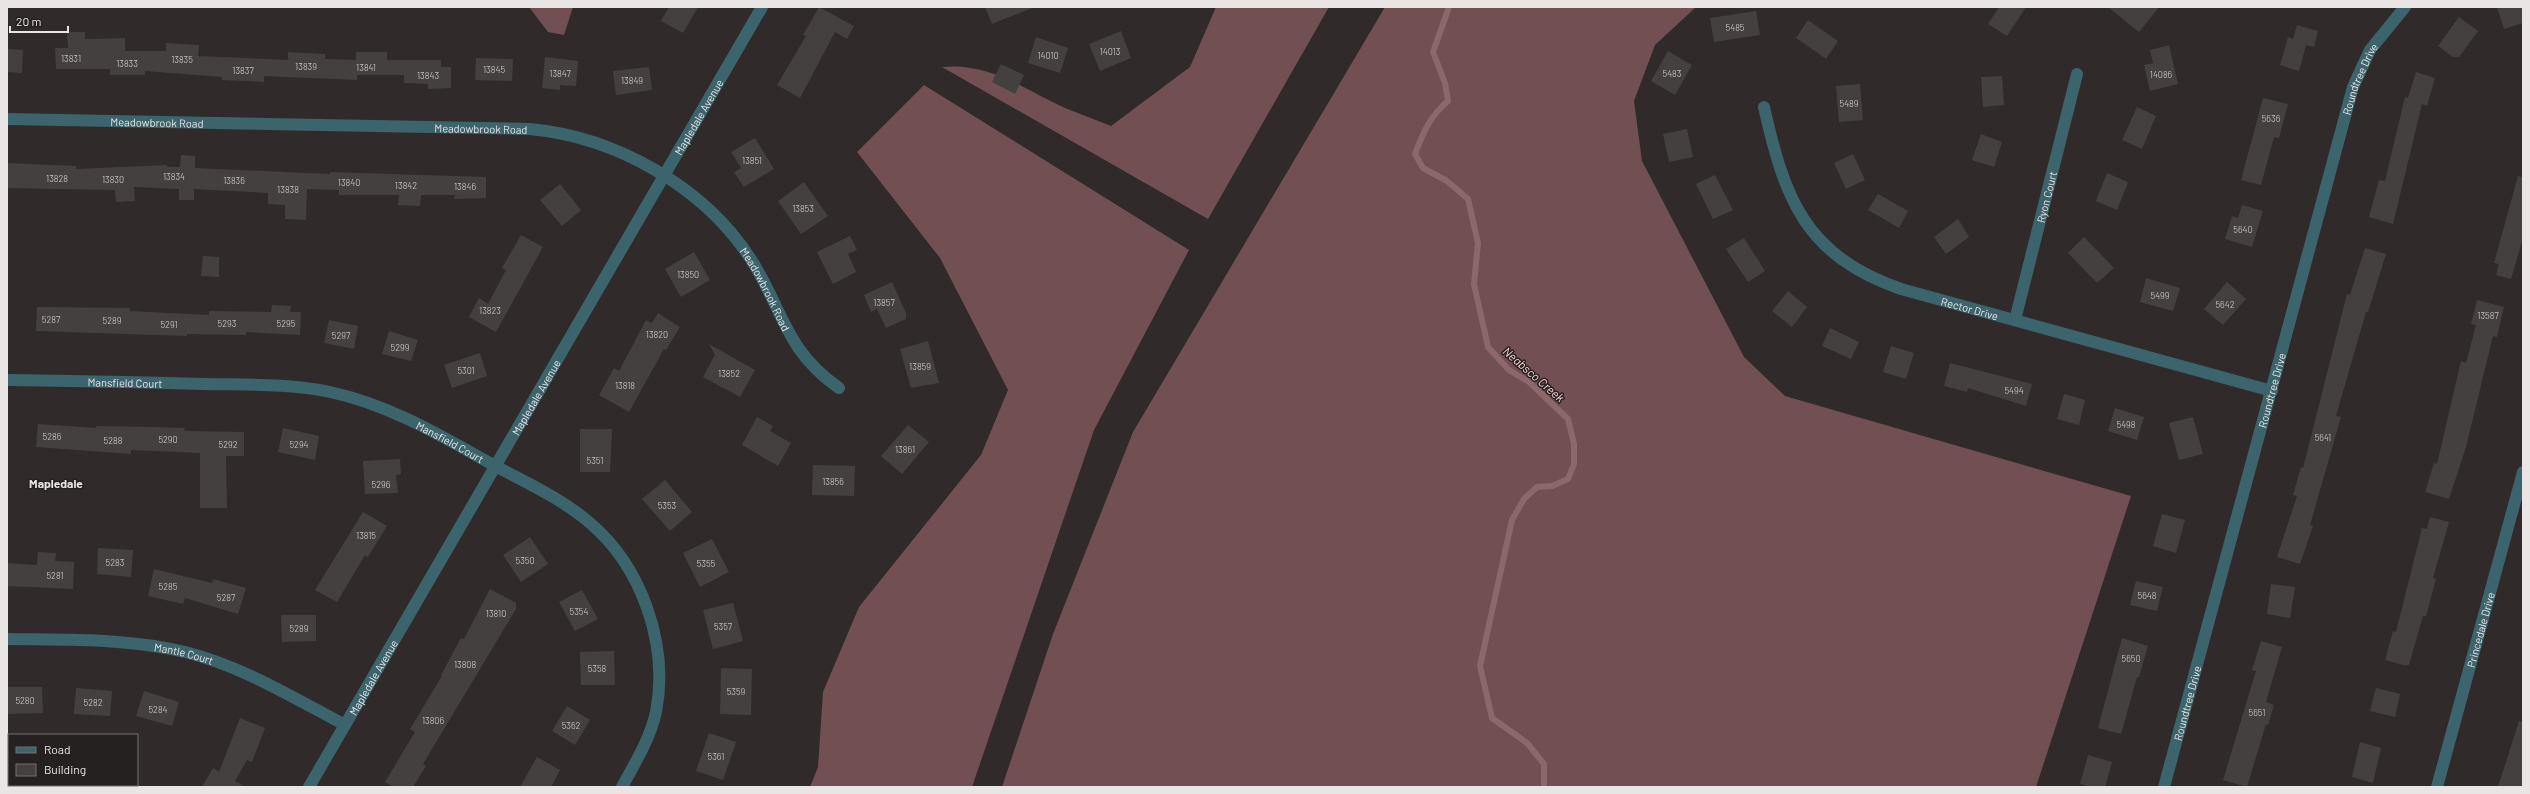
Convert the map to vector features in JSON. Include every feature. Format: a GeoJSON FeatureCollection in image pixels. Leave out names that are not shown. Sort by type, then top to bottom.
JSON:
{"type":"FeatureCollection","features":[{"type":"Feature","properties":{"kind":"street","name":"Mapledale Avenue"},"geometry":{"type":"LineString","coordinates":[[309,787],[762,7]]}},
{"type":"Feature","properties":{"kind":"street","name":"Roundtree Drive"},"geometry":{"type":"LineString","coordinates":[[2164,787],[2353,86],[2370,50],[2405,7]]}},
{"type":"Feature","properties":{"kind":"street","name":"Ryon Court"},"geometry":{"type":"LineString","coordinates":[[2015,320],[2077,74]]}},
{"type":"Feature","properties":{"kind":"street","name":"Rector Drive"},"geometry":{"type":"LineString","coordinates":[[1764,107],[1776,159],[1791,198],[1805,222],[1840,257],[1861,272],[1886,284],[2272,391]]}},
{"type":"Feature","properties":{"kind":"street","name":"Meadowbrook Road"},"geometry":{"type":"LineString","coordinates":[[7,118],[530,129],[571,135],[604,145],[636,160],[696,198],[732,234],[751,260],[802,356],[821,376],[839,388]]}},
{"type":"Feature","properties":{"kind":"street","name":"Mansfield Court"},"geometry":{"type":"LineString","coordinates":[[7,380],[272,385],[310,388],[332,392],[385,409],[413,421],[553,497],[590,523],[623,560],[638,587],[647,609],[657,646],[658,662],[656,712],[647,741],[622,787]]}},
{"type":"Feature","properties":{"kind":"street","name":"Princedale Drive"},"geometry":{"type":"LineString","coordinates":[[2438,787],[2523,472]]}},
{"type":"Feature","properties":{"kind":"street","name":"Mantle Court"},"geometry":{"type":"LineString","coordinates":[[7,639],[143,644],[186,652],[248,674],[345,725]]}},
{"type":"Feature","properties":{"kind":"shaded area"},"geometry":{"type":"Polygon","coordinates":[[[529,7],[573,7],[564,35],[548,32],[529,7]]]}},
{"type":"Feature","properties":{"kind":"shaded area"},"geometry":{"type":"Polygon","coordinates":[[[1216,7],[1329,7],[1208,219],[942,67],[975,69],[1006,78],[1065,108],[1111,126],[1190,67],[1216,7]]]}},
{"type":"Feature","properties":{"kind":"shaded area"},"geometry":{"type":"Polygon","coordinates":[[[1385,7],[1696,7],[1655,45],[1634,101],[1642,161],[1744,357],[1785,396],[2131,496],[2036,787],[1002,787],[1053,634],[1133,432],[1385,7]]]}},
{"type":"Feature","properties":{"kind":"shaded area"},"geometry":{"type":"Polygon","coordinates":[[[924,85],[1189,250],[1094,430],[972,787],[810,787],[818,767],[823,692],[859,607],[981,455],[1008,390],[940,258],[857,152],[924,85]]]}},
{"type":"Feature","properties":{"kind":"building"},"geometry":{"type":"Polygon","coordinates":[[[669,7],[698,7],[683,33],[661,21],[669,7]]]}},
{"type":"Feature","properties":{"kind":"building"},"geometry":{"type":"Polygon","coordinates":[[[819,7],[854,26],[847,39],[835,32],[800,98],[777,85],[806,36],[803,35],[819,7]]]}},
{"type":"Feature","properties":{"kind":"building"},"geometry":{"type":"Polygon","coordinates":[[[985,7],[1032,7],[1032,8],[992,24],[985,7]]]}},
{"type":"Feature","properties":{"kind":"building"},"geometry":{"type":"Polygon","coordinates":[[[1999,7],[2026,7],[2007,36],[1988,24],[1999,7]]]}},
{"type":"Feature","properties":{"kind":"building"},"geometry":{"type":"Polygon","coordinates":[[[2108,7],[2159,7],[2139,32],[2108,7]]]}},
{"type":"Feature","properties":{"kind":"building"},"geometry":{"type":"Polygon","coordinates":[[[2497,7],[2523,7],[2523,23],[2504,29],[2497,7]]]}},
{"type":"Feature","properties":{"kind":"building"},"geometry":{"type":"Polygon","coordinates":[[[1756,11],[1760,35],[1714,42],[1710,18],[1756,11]]]}},
{"type":"Feature","properties":{"kind":"building"},"geometry":{"type":"Polygon","coordinates":[[[2459,17],[2478,31],[2459,57],[2453,57],[2438,46],[2459,17]]]}},
{"type":"Feature","properties":{"kind":"building"},"geometry":{"type":"Polygon","coordinates":[[[1808,20],[1838,41],[1826,59],[1796,38],[1808,20]]]}},
{"type":"Feature","properties":{"kind":"building"},"geometry":{"type":"Polygon","coordinates":[[[2297,25],[2318,31],[2314,47],[2306,45],[2299,71],[2280,65],[2288,37],[2293,39],[2297,25]]]}},
{"type":"Feature","properties":{"kind":"building"},"geometry":{"type":"Polygon","coordinates":[[[1121,31],[1131,58],[1100,71],[1089,44],[1121,31]]]}},
{"type":"Feature","properties":{"kind":"building"},"geometry":{"type":"Polygon","coordinates":[[[67,32],[85,32],[85,39],[125,38],[125,51],[166,51],[166,43],[199,45],[198,56],[288,60],[288,52],[325,54],[325,59],[356,60],[356,52],[387,52],[387,60],[441,60],[441,67],[451,67],[451,88],[428,89],[428,84],[404,83],[404,75],[357,75],[357,80],[264,76],[264,82],[222,80],[222,77],[145,71],[145,75],[110,75],[110,69],[56,69],[55,48],[68,48],[67,32]]]}},
{"type":"Feature","properties":{"kind":"building"},"geometry":{"type":"Polygon","coordinates":[[[1036,37],[1068,48],[1060,73],[1028,63],[1036,37]]]}},
{"type":"Feature","properties":{"kind":"building"},"geometry":{"type":"Polygon","coordinates":[[[2169,45],[2178,84],[2150,91],[2144,65],[2153,63],[2150,50],[2169,45]]]}},
{"type":"Feature","properties":{"kind":"building"},"geometry":{"type":"Polygon","coordinates":[[[7,49],[23,50],[22,73],[7,72],[7,49]]]}},
{"type":"Feature","properties":{"kind":"building"},"geometry":{"type":"Polygon","coordinates":[[[1668,51],[1692,65],[1675,95],[1651,81],[1668,51]]]}},
{"type":"Feature","properties":{"kind":"building"},"geometry":{"type":"Polygon","coordinates":[[[545,57],[578,61],[576,86],[560,85],[560,90],[542,88],[545,57]]]}},
{"type":"Feature","properties":{"kind":"building"},"geometry":{"type":"Polygon","coordinates":[[[476,58],[513,59],[512,81],[475,80],[476,58]]]}},
{"type":"Feature","properties":{"kind":"building"},"geometry":{"type":"Polygon","coordinates":[[[1001,64],[1024,75],[1015,94],[992,82],[1001,64]]]}},
{"type":"Feature","properties":{"kind":"building"},"geometry":{"type":"Polygon","coordinates":[[[649,67],[652,90],[616,95],[613,71],[649,67]]]}},
{"type":"Feature","properties":{"kind":"building"},"geometry":{"type":"Polygon","coordinates":[[[2416,72],[2435,78],[2427,106],[2422,104],[2393,224],[2369,217],[2379,180],[2385,181],[2405,97],[2408,98],[2416,72]]]}},
{"type":"Feature","properties":{"kind":"building"},"geometry":{"type":"Polygon","coordinates":[[[2002,76],[2004,105],[1983,107],[1981,77],[2002,76]]]}},
{"type":"Feature","properties":{"kind":"building"},"geometry":{"type":"Polygon","coordinates":[[[1860,84],[1863,120],[1839,122],[1836,86],[1860,84]]]}},
{"type":"Feature","properties":{"kind":"building"},"geometry":{"type":"Polygon","coordinates":[[[2263,98],[2288,104],[2279,138],[2274,137],[2261,185],[2241,180],[2263,98]]]}},
{"type":"Feature","properties":{"kind":"building"},"geometry":{"type":"Polygon","coordinates":[[[2137,107],[2156,116],[2142,149],[2122,140],[2137,107]]]}},
{"type":"Feature","properties":{"kind":"building"},"geometry":{"type":"Polygon","coordinates":[[[1687,129],[1693,157],[1669,162],[1663,134],[1687,129]]]}},
{"type":"Feature","properties":{"kind":"building"},"geometry":{"type":"Polygon","coordinates":[[[1981,134],[2002,142],[1994,167],[1972,160],[1981,134]]]}},
{"type":"Feature","properties":{"kind":"building"},"geometry":{"type":"Polygon","coordinates":[[[755,138],[774,169],[744,187],[734,172],[741,168],[731,152],[755,138]]]}},
{"type":"Feature","properties":{"kind":"building"},"geometry":{"type":"Polygon","coordinates":[[[1853,154],[1865,180],[1846,189],[1834,163],[1853,154]]]}},
{"type":"Feature","properties":{"kind":"building"},"geometry":{"type":"Polygon","coordinates":[[[181,155],[195,156],[195,168],[330,174],[330,172],[486,177],[486,198],[454,199],[455,195],[421,195],[420,206],[398,205],[399,195],[339,195],[339,190],[307,189],[306,220],[285,219],[285,205],[268,204],[268,193],[194,189],[194,200],[179,200],[179,189],[134,187],[135,201],[116,202],[115,190],[7,188],[7,163],[76,166],[76,169],[167,165],[167,167],[180,167],[181,155]]]}},
{"type":"Feature","properties":{"kind":"building"},"geometry":{"type":"Polygon","coordinates":[[[2107,173],[2128,182],[2117,210],[2096,201],[2107,173]]]}},
{"type":"Feature","properties":{"kind":"building"},"geometry":{"type":"Polygon","coordinates":[[[1715,175],[1733,210],[1713,219],[1696,184],[1715,175]]]}},
{"type":"Feature","properties":{"kind":"building"},"geometry":{"type":"Polygon","coordinates":[[[2518,176],[2523,177],[2523,238],[2511,279],[2496,275],[2499,264],[2494,263],[2518,176]]]}},
{"type":"Feature","properties":{"kind":"building"},"geometry":{"type":"Polygon","coordinates":[[[804,182],[828,216],[801,234],[778,201],[804,182]]]}},
{"type":"Feature","properties":{"kind":"building"},"geometry":{"type":"Polygon","coordinates":[[[560,184],[581,210],[562,226],[540,200],[560,184]]]}},
{"type":"Feature","properties":{"kind":"building"},"geometry":{"type":"Polygon","coordinates":[[[1878,194],[1908,211],[1899,228],[1868,210],[1878,194]]]}},
{"type":"Feature","properties":{"kind":"building"},"geometry":{"type":"Polygon","coordinates":[[[2242,205],[2263,211],[2252,247],[2225,239],[2232,216],[2238,218],[2242,205]]]}},
{"type":"Feature","properties":{"kind":"building"},"geometry":{"type":"Polygon","coordinates":[[[1958,219],[1969,237],[1946,254],[1934,237],[1958,219]]]}},
{"type":"Feature","properties":{"kind":"building"},"geometry":{"type":"Polygon","coordinates":[[[521,235],[543,247],[496,332],[469,317],[479,298],[488,304],[506,270],[502,268],[521,235]]]}},
{"type":"Feature","properties":{"kind":"building"},"geometry":{"type":"Polygon","coordinates":[[[850,236],[857,250],[848,254],[856,272],[833,284],[817,252],[850,236]]]}},
{"type":"Feature","properties":{"kind":"building"},"geometry":{"type":"Polygon","coordinates":[[[2084,237],[2114,268],[2097,283],[2068,253],[2084,237]]]}},
{"type":"Feature","properties":{"kind":"building"},"geometry":{"type":"Polygon","coordinates":[[[1744,238],[1765,271],[1748,282],[1726,249],[1744,238]]]}},
{"type":"Feature","properties":{"kind":"building"},"geometry":{"type":"Polygon","coordinates":[[[2365,248],[2386,254],[2368,312],[2366,312],[2336,416],[2341,417],[2310,525],[2313,526],[2300,564],[2277,557],[2297,496],[2293,495],[2301,467],[2303,468],[2347,294],[2350,295],[2365,248]]]}},
{"type":"Feature","properties":{"kind":"building"},"geometry":{"type":"Polygon","coordinates":[[[694,252],[710,280],[681,297],[665,269],[694,252]]]}},
{"type":"Feature","properties":{"kind":"building"},"geometry":{"type":"Polygon","coordinates":[[[203,256],[219,257],[219,277],[201,276],[203,256]]]}},
{"type":"Feature","properties":{"kind":"building"},"geometry":{"type":"Polygon","coordinates":[[[2146,278],[2180,288],[2173,311],[2140,302],[2146,278]]]}},
{"type":"Feature","properties":{"kind":"building"},"geometry":{"type":"Polygon","coordinates":[[[892,282],[906,313],[906,319],[886,328],[877,309],[871,312],[864,295],[892,282]]]}},
{"type":"Feature","properties":{"kind":"building"},"geometry":{"type":"Polygon","coordinates":[[[2227,282],[2246,299],[2223,325],[2204,309],[2227,282]]]}},
{"type":"Feature","properties":{"kind":"building"},"geometry":{"type":"Polygon","coordinates":[[[1788,291],[1807,307],[1792,327],[1772,311],[1788,291]]]}},
{"type":"Feature","properties":{"kind":"building"},"geometry":{"type":"Polygon","coordinates":[[[2477,300],[2504,307],[2497,337],[2493,336],[2466,447],[2449,499],[2425,492],[2434,463],[2437,464],[2461,361],[2466,363],[2476,325],[2471,324],[2477,300]]]}},
{"type":"Feature","properties":{"kind":"building"},"geometry":{"type":"Polygon","coordinates":[[[272,305],[291,306],[290,312],[301,312],[300,335],[246,332],[246,335],[187,334],[187,336],[36,331],[37,307],[130,308],[130,311],[209,315],[209,311],[271,312],[272,305]]]}},
{"type":"Feature","properties":{"kind":"building"},"geometry":{"type":"Polygon","coordinates":[[[658,313],[680,327],[666,350],[664,349],[629,412],[599,395],[614,368],[619,371],[646,320],[652,323],[658,313]]]}},
{"type":"Feature","properties":{"kind":"building"},"geometry":{"type":"Polygon","coordinates":[[[329,320],[358,326],[354,349],[324,343],[329,320]]]}},
{"type":"Feature","properties":{"kind":"building"},"geometry":{"type":"Polygon","coordinates":[[[1830,328],[1859,342],[1851,359],[1822,346],[1830,328]]]}},
{"type":"Feature","properties":{"kind":"building"},"geometry":{"type":"Polygon","coordinates":[[[389,331],[418,340],[411,361],[382,354],[389,331]]]}},
{"type":"Feature","properties":{"kind":"building"},"geometry":{"type":"Polygon","coordinates":[[[928,341],[939,383],[911,388],[900,349],[928,341]]]}},
{"type":"Feature","properties":{"kind":"building"},"geometry":{"type":"Polygon","coordinates":[[[709,344],[755,370],[740,397],[703,377],[715,355],[709,344]]]}},
{"type":"Feature","properties":{"kind":"building"},"geometry":{"type":"Polygon","coordinates":[[[1891,346],[1914,353],[1906,379],[1883,372],[1891,346]]]}},
{"type":"Feature","properties":{"kind":"building"},"geometry":{"type":"Polygon","coordinates":[[[480,353],[487,376],[452,388],[444,365],[480,353]]]}},
{"type":"Feature","properties":{"kind":"building"},"geometry":{"type":"Polygon","coordinates":[[[1950,363],[2032,384],[2026,406],[1968,388],[1967,392],[1944,386],[1950,363]]]}},
{"type":"Feature","properties":{"kind":"building"},"geometry":{"type":"Polygon","coordinates":[[[2064,394],[2085,400],[2079,425],[2057,419],[2064,394]]]}},
{"type":"Feature","properties":{"kind":"building"},"geometry":{"type":"Polygon","coordinates":[[[2115,408],[2144,417],[2137,440],[2108,431],[2115,408]]]}},
{"type":"Feature","properties":{"kind":"building"},"geometry":{"type":"Polygon","coordinates":[[[757,417],[773,426],[770,431],[791,443],[778,466],[742,445],[757,417]]]}},
{"type":"Feature","properties":{"kind":"building"},"geometry":{"type":"Polygon","coordinates":[[[2193,417],[2203,454],[2179,460],[2169,423],[2193,417]]]}},
{"type":"Feature","properties":{"kind":"building"},"geometry":{"type":"Polygon","coordinates":[[[38,424],[96,428],[96,426],[152,427],[185,428],[184,431],[244,432],[244,456],[226,456],[227,508],[200,508],[200,453],[131,450],[131,454],[36,447],[38,424]]]}},
{"type":"Feature","properties":{"kind":"building"},"geometry":{"type":"Polygon","coordinates":[[[908,425],[929,442],[902,474],[881,456],[908,425]]]}},
{"type":"Feature","properties":{"kind":"building"},"geometry":{"type":"Polygon","coordinates":[[[283,428],[319,436],[315,460],[278,452],[283,428]]]}},
{"type":"Feature","properties":{"kind":"building"},"geometry":{"type":"Polygon","coordinates":[[[580,429],[612,429],[610,472],[580,472],[580,429]]]}},
{"type":"Feature","properties":{"kind":"building"},"geometry":{"type":"Polygon","coordinates":[[[400,459],[401,474],[396,475],[398,493],[365,494],[363,461],[400,459]]]}},
{"type":"Feature","properties":{"kind":"building"},"geometry":{"type":"Polygon","coordinates":[[[813,465],[855,466],[854,496],[812,495],[813,465]]]}},
{"type":"Feature","properties":{"kind":"building"},"geometry":{"type":"Polygon","coordinates":[[[665,480],[692,512],[670,531],[642,499],[665,480]]]}},
{"type":"Feature","properties":{"kind":"building"},"geometry":{"type":"Polygon","coordinates":[[[363,512],[387,526],[368,557],[365,555],[337,602],[315,590],[363,512]]]}},
{"type":"Feature","properties":{"kind":"building"},"geometry":{"type":"Polygon","coordinates":[[[2162,514],[2185,520],[2176,553],[2153,546],[2162,514]]]}},
{"type":"Feature","properties":{"kind":"building"},"geometry":{"type":"Polygon","coordinates":[[[2430,517],[2449,522],[2433,578],[2436,579],[2426,616],[2423,616],[2409,665],[2403,665],[2385,660],[2393,631],[2396,632],[2422,528],[2427,529],[2430,517]]]}},
{"type":"Feature","properties":{"kind":"building"},"geometry":{"type":"Polygon","coordinates":[[[530,537],[548,564],[521,582],[503,555],[530,537]]]}},
{"type":"Feature","properties":{"kind":"building"},"geometry":{"type":"Polygon","coordinates":[[[712,539],[729,572],[700,587],[683,553],[712,539]]]}},
{"type":"Feature","properties":{"kind":"building"},"geometry":{"type":"Polygon","coordinates":[[[98,548],[133,550],[131,577],[97,574],[98,548]]]}},
{"type":"Feature","properties":{"kind":"building"},"geometry":{"type":"Polygon","coordinates":[[[38,552],[56,553],[55,561],[74,562],[73,589],[7,586],[7,563],[37,565],[38,552]]]}},
{"type":"Feature","properties":{"kind":"building"},"geometry":{"type":"Polygon","coordinates":[[[154,569],[212,583],[213,579],[246,588],[238,614],[185,598],[183,604],[148,596],[154,569]]]}},
{"type":"Feature","properties":{"kind":"building"},"geometry":{"type":"Polygon","coordinates":[[[2136,581],[2163,587],[2157,611],[2130,605],[2136,581]]]}},
{"type":"Feature","properties":{"kind":"building"},"geometry":{"type":"Polygon","coordinates":[[[2271,584],[2295,587],[2290,618],[2267,614],[2271,584]]]}},
{"type":"Feature","properties":{"kind":"building"},"geometry":{"type":"Polygon","coordinates":[[[490,589],[516,603],[516,609],[423,764],[426,766],[413,787],[394,787],[385,782],[415,732],[410,729],[442,676],[441,675],[461,638],[464,639],[490,589]]]}},
{"type":"Feature","properties":{"kind":"building"},"geometry":{"type":"Polygon","coordinates":[[[582,590],[598,619],[575,631],[559,602],[582,590]]]}},
{"type":"Feature","properties":{"kind":"building"},"geometry":{"type":"Polygon","coordinates":[[[733,603],[743,641],[713,649],[703,610],[733,603]]]}},
{"type":"Feature","properties":{"kind":"building"},"geometry":{"type":"Polygon","coordinates":[[[281,615],[316,615],[316,641],[282,642],[281,615]]]}},
{"type":"Feature","properties":{"kind":"building"},"geometry":{"type":"Polygon","coordinates":[[[2122,638],[2148,646],[2139,677],[2137,677],[2121,734],[2098,728],[2122,638]]]}},
{"type":"Feature","properties":{"kind":"building"},"geometry":{"type":"Polygon","coordinates":[[[2261,641],[2282,647],[2266,702],[2274,705],[2268,725],[2266,724],[2247,787],[2223,780],[2256,671],[2252,670],[2261,641]]]}},
{"type":"Feature","properties":{"kind":"building"},"geometry":{"type":"Polygon","coordinates":[[[614,651],[615,685],[581,685],[580,652],[614,651]]]}},
{"type":"Feature","properties":{"kind":"building"},"geometry":{"type":"Polygon","coordinates":[[[721,668],[752,669],[751,715],[720,714],[721,668]]]}},
{"type":"Feature","properties":{"kind":"building"},"geometry":{"type":"Polygon","coordinates":[[[7,687],[42,687],[43,713],[7,714],[7,687]]]}},
{"type":"Feature","properties":{"kind":"building"},"geometry":{"type":"Polygon","coordinates":[[[76,688],[112,691],[110,716],[74,714],[76,688]]]}},
{"type":"Feature","properties":{"kind":"building"},"geometry":{"type":"Polygon","coordinates":[[[2376,688],[2400,694],[2395,717],[2370,711],[2376,688]]]}},
{"type":"Feature","properties":{"kind":"building"},"geometry":{"type":"Polygon","coordinates":[[[144,691],[179,702],[172,726],[136,716],[144,691]]]}},
{"type":"Feature","properties":{"kind":"building"},"geometry":{"type":"Polygon","coordinates":[[[567,706],[590,720],[575,745],[552,731],[567,706]]]}},
{"type":"Feature","properties":{"kind":"building"},"geometry":{"type":"Polygon","coordinates":[[[240,718],[265,728],[252,762],[247,760],[235,781],[245,787],[202,787],[213,768],[219,772],[240,718]]]}},
{"type":"Feature","properties":{"kind":"building"},"geometry":{"type":"Polygon","coordinates":[[[2519,721],[2523,722],[2523,787],[2498,787],[2519,721]]]}},
{"type":"Feature","properties":{"kind":"building"},"geometry":{"type":"Polygon","coordinates":[[[709,733],[736,742],[723,780],[696,771],[709,733]]]}},
{"type":"Feature","properties":{"kind":"building"},"geometry":{"type":"Polygon","coordinates":[[[2360,742],[2381,748],[2373,783],[2352,777],[2360,742]]]}},
{"type":"Feature","properties":{"kind":"building"},"geometry":{"type":"Polygon","coordinates":[[[2088,755],[2112,762],[2105,787],[2091,787],[2080,784],[2088,755]]]}},
{"type":"Feature","properties":{"kind":"building"},"geometry":{"type":"Polygon","coordinates":[[[537,757],[560,770],[551,787],[520,787],[537,757]]]}},
{"type":"Feature","properties":{"kind":"waterway","name":"Neabsco Creek"},"geometry":{"type":"LineString","coordinates":[[1449,7],[1433,52],[1445,83],[1448,101],[1436,113],[1428,125],[1415,154],[1423,168],[1447,181],[1468,199],[1478,243],[1474,284],[1488,347],[1509,370],[1529,382],[1568,419],[1574,444],[1574,464],[1568,479],[1552,486],[1537,487],[1524,499],[1512,520],[1480,666],[1492,718],[1527,743],[1544,764],[1544,787]]}},
{"type":"Feature","properties":{"kind":"district","name":"Mapledale"},"geometry":{"type":"Point","coordinates":[56,483]}}]}
